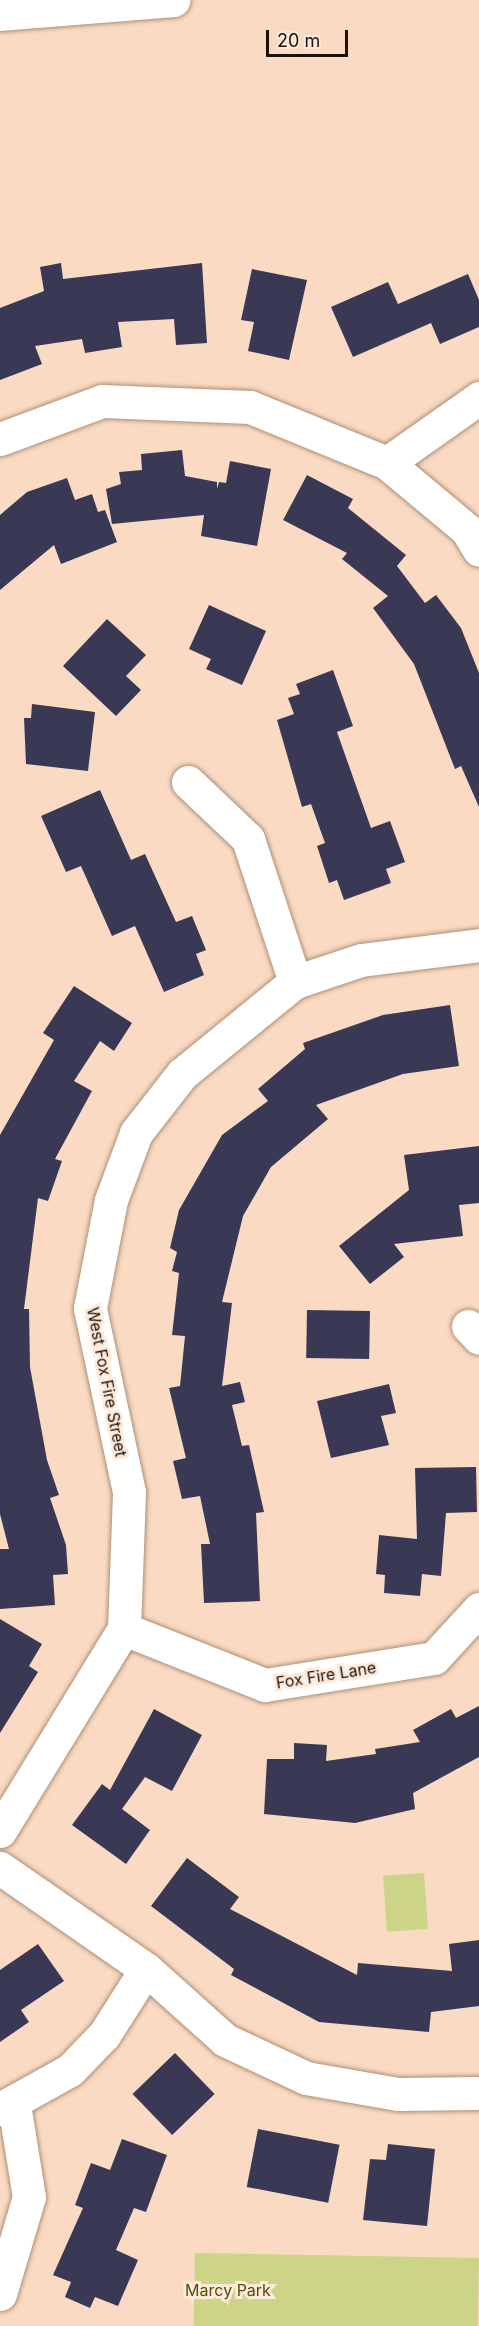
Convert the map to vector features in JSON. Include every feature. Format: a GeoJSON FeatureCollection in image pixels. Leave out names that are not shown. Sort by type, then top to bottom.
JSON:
{"type":"FeatureCollection","features":[{"type":"Feature","properties":{"kind":"street"},"geometry":{"type":"LineString","coordinates":[[0,14],[86,4],[152,1]]}},
{"type":"Feature","properties":{"kind":"street"},"geometry":{"type":"LineString","coordinates":[[387,463],[479,398]]}},
{"type":"Feature","properties":{"kind":"street"},"geometry":{"type":"LineString","coordinates":[[0,439],[102,401],[250,407],[387,463],[466,530],[479,550]]}},
{"type":"Feature","properties":{"kind":"street"},"geometry":{"type":"LineString","coordinates":[[188,782],[248,839],[295,982]]}},
{"type":"Feature","properties":{"kind":"street","name":"West Fox Fire Street"},"geometry":{"type":"LineString","coordinates":[[0,1831],[124,1629],[129,1492],[90,1308],[111,1200],[136,1133],[182,1074],[295,982],[361,960],[479,945]]}},
{"type":"Feature","properties":{"kind":"street","name":"Fox Fire Lane"},"geometry":{"type":"LineString","coordinates":[[124,1629],[265,1685],[434,1658],[479,1609]]}},
{"type":"Feature","properties":{"kind":"street"},"geometry":{"type":"LineString","coordinates":[[0,1868],[146,1969],[225,2040],[306,2078],[398,2094],[479,2093]]}},
{"type":"Feature","properties":{"kind":"street"},"geometry":{"type":"LineString","coordinates":[[0,2294],[29,2197],[7,2106],[77,2063],[104,2035],[146,1969]]}},
{"type":"Feature","properties":{"kind":"green space"},"geometry":{"type":"Polygon","coordinates":[[[424,1873],[428,1929],[387,1932],[383,1876],[424,1873]]]}},
{"type":"Feature","properties":{"kind":"green space","name":"Marcy Park"},"geometry":{"type":"Polygon","coordinates":[[[195,2253],[479,2258],[478,2326],[194,2326],[195,2253]]]}},
{"type":"Feature","properties":{"kind":"building"},"geometry":{"type":"Polygon","coordinates":[[[61,263],[63,279],[202,263],[207,343],[176,345],[174,319],[118,322],[122,347],[85,353],[82,339],[35,346],[42,364],[0,380],[0,308],[44,291],[40,267],[61,263]]]}},
{"type":"Feature","properties":{"kind":"building"},"geometry":{"type":"Polygon","coordinates":[[[252,269],[307,280],[289,360],[248,351],[254,322],[241,320],[252,269]]]}},
{"type":"Feature","properties":{"kind":"building"},"geometry":{"type":"Polygon","coordinates":[[[468,274],[479,300],[479,327],[440,344],[431,323],[353,357],[331,307],[388,282],[398,304],[468,274]]]}},
{"type":"Feature","properties":{"kind":"building"},"geometry":{"type":"Polygon","coordinates":[[[182,450],[185,476],[217,482],[217,489],[219,482],[226,483],[230,461],[271,469],[257,546],[201,536],[204,515],[112,524],[106,489],[121,484],[119,472],[142,470],[141,454],[182,450]]]}},
{"type":"Feature","properties":{"kind":"building"},"geometry":{"type":"Polygon","coordinates":[[[307,475],[353,499],[348,508],[406,555],[397,566],[425,603],[436,595],[461,628],[479,673],[479,807],[461,766],[455,769],[414,664],[373,608],[388,596],[342,559],[347,553],[283,520],[307,475]]]}},
{"type":"Feature","properties":{"kind":"building"},"geometry":{"type":"Polygon","coordinates":[[[67,478],[75,500],[92,494],[98,512],[105,510],[117,542],[61,564],[54,545],[0,590],[0,515],[27,492],[67,478]]]}},
{"type":"Feature","properties":{"kind":"building"},"geometry":{"type":"Polygon","coordinates":[[[209,605],[266,631],[242,685],[206,669],[211,659],[189,649],[209,605]]]}},
{"type":"Feature","properties":{"kind":"building"},"geometry":{"type":"Polygon","coordinates":[[[107,619],[146,655],[126,676],[141,690],[116,716],[63,666],[107,619]]]}},
{"type":"Feature","properties":{"kind":"building"},"geometry":{"type":"Polygon","coordinates":[[[333,670],[353,726],[337,732],[371,828],[390,821],[405,862],[386,869],[391,883],[344,900],[337,880],[329,883],[317,846],[325,843],[311,804],[302,807],[277,720],[294,714],[288,698],[300,694],[296,684],[333,670]]]}},
{"type":"Feature","properties":{"kind":"building"},"geometry":{"type":"Polygon","coordinates":[[[32,704],[95,712],[88,771],[26,764],[24,718],[31,718],[32,704]]]}},
{"type":"Feature","properties":{"kind":"building"},"geometry":{"type":"Polygon","coordinates":[[[100,790],[131,860],[145,854],[176,922],[192,916],[206,950],[196,954],[204,975],[164,992],[135,926],[112,936],[81,866],[66,872],[41,816],[100,790]]]}},
{"type":"Feature","properties":{"kind":"building"},"geometry":{"type":"Polygon","coordinates":[[[74,986],[132,1023],[114,1051],[100,1041],[74,1081],[92,1091],[55,1159],[62,1161],[48,1201],[38,1198],[24,1309],[29,1309],[30,1367],[47,1460],[59,1495],[50,1498],[66,1545],[68,1574],[53,1575],[55,1605],[0,1609],[0,1549],[9,1549],[0,1514],[0,1135],[54,1040],[43,1033],[74,986]]]}},
{"type":"Feature","properties":{"kind":"building"},"geometry":{"type":"Polygon","coordinates":[[[450,1005],[459,1066],[403,1074],[316,1105],[328,1119],[271,1167],[243,1216],[222,1302],[232,1303],[222,1386],[240,1382],[245,1402],[232,1405],[242,1446],[249,1445],[264,1512],[256,1513],[260,1601],[204,1603],[201,1544],[210,1544],[200,1496],[182,1499],[173,1461],[186,1458],[169,1388],[180,1386],[185,1336],[172,1335],[179,1273],[172,1271],[177,1252],[170,1248],[179,1210],[222,1135],[268,1101],[258,1089],[305,1049],[303,1043],[383,1015],[450,1005]]]}},
{"type":"Feature","properties":{"kind":"building"},"geometry":{"type":"Polygon","coordinates":[[[479,1146],[479,1203],[459,1205],[463,1236],[394,1244],[404,1257],[370,1284],[339,1246],[409,1190],[404,1155],[479,1146]]]}},
{"type":"Feature","properties":{"kind":"building"},"geometry":{"type":"Polygon","coordinates":[[[307,1310],[370,1311],[369,1359],[306,1358],[307,1310]]]}},
{"type":"Feature","properties":{"kind":"building"},"geometry":{"type":"Polygon","coordinates":[[[389,1384],[396,1413],[381,1416],[389,1445],[331,1458],[317,1401],[389,1384]]]}},
{"type":"Feature","properties":{"kind":"building"},"geometry":{"type":"Polygon","coordinates":[[[476,1467],[477,1512],[446,1513],[441,1576],[422,1574],[420,1596],[384,1593],[385,1575],[376,1574],[379,1535],[417,1539],[415,1468],[476,1467]]]}},
{"type":"Feature","properties":{"kind":"building"},"geometry":{"type":"Polygon","coordinates":[[[0,1619],[42,1644],[29,1666],[38,1672],[0,1733],[0,1619]]]}},
{"type":"Feature","properties":{"kind":"building"},"geometry":{"type":"Polygon","coordinates":[[[479,1706],[479,1757],[413,1793],[415,1809],[355,1823],[264,1814],[267,1759],[294,1759],[294,1743],[327,1745],[326,1761],[376,1754],[375,1749],[420,1742],[413,1730],[451,1709],[456,1718],[479,1706]]]}},
{"type":"Feature","properties":{"kind":"building"},"geometry":{"type":"Polygon","coordinates":[[[154,1709],[202,1735],[172,1791],[145,1777],[122,1809],[150,1830],[126,1864],[72,1825],[102,1784],[110,1790],[154,1709]]]}},
{"type":"Feature","properties":{"kind":"building"},"geometry":{"type":"Polygon","coordinates":[[[187,1858],[239,1897],[230,1909],[357,1975],[358,1963],[452,1971],[449,1944],[479,1940],[479,2006],[431,2012],[429,2032],[319,2022],[231,1975],[234,1969],[151,1906],[187,1858]]]}},
{"type":"Feature","properties":{"kind":"building"},"geometry":{"type":"Polygon","coordinates":[[[38,1944],[64,1981],[21,2010],[29,2022],[0,2042],[0,1970],[38,1944]]]}},
{"type":"Feature","properties":{"kind":"building"},"geometry":{"type":"Polygon","coordinates":[[[175,2053],[215,2094],[172,2135],[133,2094],[175,2053]]]}},
{"type":"Feature","properties":{"kind":"building"},"geometry":{"type":"Polygon","coordinates":[[[258,2129],[339,2145],[328,2203],[247,2187],[258,2129]]]}},
{"type":"Feature","properties":{"kind":"building"},"geometry":{"type":"Polygon","coordinates":[[[122,2139],[167,2155],[146,2212],[134,2208],[116,2250],[138,2260],[118,2306],[95,2297],[90,2308],[65,2297],[71,2282],[53,2275],[83,2208],[75,2205],[91,2163],[110,2170],[122,2139]]]}},
{"type":"Feature","properties":{"kind":"building"},"geometry":{"type":"Polygon","coordinates":[[[388,2144],[435,2149],[427,2226],[363,2220],[370,2159],[386,2160],[388,2144]]]}}]}
